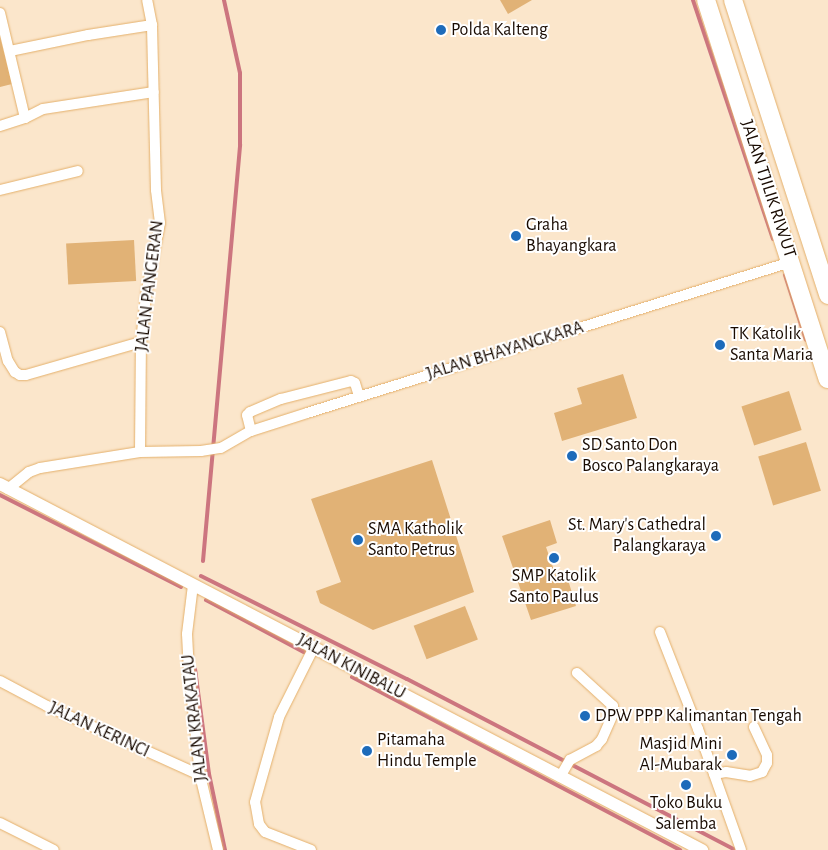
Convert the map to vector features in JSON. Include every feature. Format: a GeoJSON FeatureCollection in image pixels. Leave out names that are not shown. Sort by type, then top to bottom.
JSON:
{"type":"FeatureCollection","features":[{"type":"Feature","properties":{"kind":"highway","name":"JALAN TJILIK RIWUT"},"geometry":{"type":"LineString","coordinates":[[706,0],[784,237],[828,379]]}},
{"type":"Feature","properties":{"kind":"highway","name":"JALAN TJILIK RIWUT"},"geometry":{"type":"LineString","coordinates":[[733,0],[808,228],[828,295]]}},
{"type":"Feature","properties":{"kind":"highway"},"geometry":{"type":"LineString","coordinates":[[784,237],[808,228]]}},
{"type":"Feature","properties":{"kind":"street","name":"JALAN PANGERAN"},"geometry":{"type":"LineString","coordinates":[[140,452],[141,342],[146,295],[160,223],[156,190],[152,25],[147,0]]}},
{"type":"Feature","properties":{"kind":"street"},"geometry":{"type":"LineString","coordinates":[[0,13],[25,118]]}},
{"type":"Feature","properties":{"kind":"street"},"geometry":{"type":"LineString","coordinates":[[10,51],[88,35],[152,25]]}},
{"type":"Feature","properties":{"kind":"street"},"geometry":{"type":"LineString","coordinates":[[0,126],[25,118],[43,109],[154,92]]}},
{"type":"Feature","properties":{"kind":"street"},"geometry":{"type":"LineString","coordinates":[[0,190],[78,171]]}},
{"type":"Feature","properties":{"kind":"street","name":"JALAN BHAYANGKARA"},"geometry":{"type":"LineString","coordinates":[[140,452],[201,451],[221,448],[251,431],[792,262]]}},
{"type":"Feature","properties":{"kind":"street"},"geometry":{"type":"LineString","coordinates":[[0,332],[8,361],[15,372],[20,375],[26,375],[141,342]]}},
{"type":"Feature","properties":{"kind":"street"},"geometry":{"type":"LineString","coordinates":[[251,431],[247,415],[281,399],[351,381],[355,383],[359,396]]}},
{"type":"Feature","properties":{"kind":"street"},"geometry":{"type":"LineString","coordinates":[[4,486],[40,468],[140,452]]}},
{"type":"Feature","properties":{"kind":"street","name":"JALAN KINIBALU"},"geometry":{"type":"LineString","coordinates":[[4,486],[702,850]]}},
{"type":"Feature","properties":{"kind":"street","name":"JALAN KRAKATAU"},"geometry":{"type":"LineString","coordinates":[[193,585],[187,634],[200,776],[218,850]]}},
{"type":"Feature","properties":{"kind":"street"},"geometry":{"type":"LineString","coordinates":[[660,632],[741,850]]}},
{"type":"Feature","properties":{"kind":"street"},"geometry":{"type":"LineString","coordinates":[[311,850],[265,832],[259,824],[254,802],[279,717],[314,647]]}},
{"type":"Feature","properties":{"kind":"street"},"geometry":{"type":"LineString","coordinates":[[560,777],[570,760],[596,746],[602,739],[613,714],[613,706],[578,673]]}},
{"type":"Feature","properties":{"kind":"street","name":"JALAN KERINCI"},"geometry":{"type":"LineString","coordinates":[[0,682],[47,706],[200,776]]}},
{"type":"Feature","properties":{"kind":"street"},"geometry":{"type":"LineString","coordinates":[[714,774],[726,772],[750,776],[762,772],[767,763],[768,755],[754,728]]}},
{"type":"Feature","properties":{"kind":"street"},"geometry":{"type":"LineString","coordinates":[[0,823],[54,850]]}},
{"type":"Feature","properties":{"kind":"shaded area"},"geometry":{"type":"Polygon","coordinates":[[[500,0],[532,0],[508,14],[500,0]]]}},
{"type":"Feature","properties":{"kind":"shaded area"},"geometry":{"type":"Polygon","coordinates":[[[0,37],[12,84],[0,87],[0,37]]]}},
{"type":"Feature","properties":{"kind":"shaded area"},"geometry":{"type":"Polygon","coordinates":[[[134,240],[136,281],[68,285],[66,244],[134,240]]]}},
{"type":"Feature","properties":{"kind":"shaded area"},"geometry":{"type":"Polygon","coordinates":[[[623,374],[637,418],[562,441],[554,413],[582,404],[577,388],[623,374]]]}},
{"type":"Feature","properties":{"kind":"shaded area"},"geometry":{"type":"Polygon","coordinates":[[[789,391],[802,430],[754,445],[741,406],[789,391]]]}},
{"type":"Feature","properties":{"kind":"shaded area"},"geometry":{"type":"Polygon","coordinates":[[[806,442],[821,491],[773,505],[758,457],[806,442]]]}},
{"type":"Feature","properties":{"kind":"shaded area"},"geometry":{"type":"Polygon","coordinates":[[[432,460],[474,592],[373,630],[320,603],[316,591],[341,582],[311,499],[432,460]]]}},
{"type":"Feature","properties":{"kind":"shaded area"},"geometry":{"type":"Polygon","coordinates":[[[550,520],[557,543],[546,547],[555,573],[565,570],[576,606],[531,620],[502,536],[550,520]]]}},
{"type":"Feature","properties":{"kind":"shaded area"},"geometry":{"type":"Polygon","coordinates":[[[465,606],[478,640],[427,659],[414,626],[465,606]]]}},
{"type":"Feature","properties":{"kind":"waterway"},"geometry":{"type":"LineString","coordinates":[[203,561],[240,145],[240,73],[224,0]]}},
{"type":"Feature","properties":{"kind":"waterway"},"geometry":{"type":"LineString","coordinates":[[693,0],[773,239]]}},
{"type":"Feature","properties":{"kind":"waterway"},"geometry":{"type":"LineString","coordinates":[[785,275],[806,340]]}},
{"type":"Feature","properties":{"kind":"waterway"},"geometry":{"type":"LineString","coordinates":[[0,495],[181,587]]}},
{"type":"Feature","properties":{"kind":"waterway"},"geometry":{"type":"LineString","coordinates":[[201,576],[407,679],[733,849]]}},
{"type":"Feature","properties":{"kind":"waterway"},"geometry":{"type":"LineString","coordinates":[[206,600],[304,652]]}},
{"type":"Feature","properties":{"kind":"waterway"},"geometry":{"type":"LineString","coordinates":[[195,669],[209,774],[225,850]]}},
{"type":"Feature","properties":{"kind":"waterway"},"geometry":{"type":"LineString","coordinates":[[352,677],[680,850]]}},
{"type":"Feature","properties":{"kind":"place","name":"Polda Kalteng"},"geometry":{"type":"Point","coordinates":[441,30]}},
{"type":"Feature","properties":{"kind":"place","name":"Graha Bhayangkara"},"geometry":{"type":"Point","coordinates":[516,236]}},
{"type":"Feature","properties":{"kind":"place","name":"TK Katolik Santa Maria"},"geometry":{"type":"Point","coordinates":[720,345]}},
{"type":"Feature","properties":{"kind":"place","name":"SD Santo Don Bosco Palangkaraya"},"geometry":{"type":"Point","coordinates":[572,456]}},
{"type":"Feature","properties":{"kind":"place","name":"St. Mary's Cathedral Palangkaraya"},"geometry":{"type":"Point","coordinates":[716,536]}},
{"type":"Feature","properties":{"kind":"place","name":"SMA Katholik Santo Petrus"},"geometry":{"type":"Point","coordinates":[358,540]}},
{"type":"Feature","properties":{"kind":"place","name":"SMP Katolik Santo Paulus"},"geometry":{"type":"Point","coordinates":[554,558]}},
{"type":"Feature","properties":{"kind":"place","name":"DPW PPP Kalimantan Tengah"},"geometry":{"type":"Point","coordinates":[585,716]}},
{"type":"Feature","properties":{"kind":"place","name":"Pitamaha Hindu Temple"},"geometry":{"type":"Point","coordinates":[367,751]}},
{"type":"Feature","properties":{"kind":"place","name":"Masjid Mini Al-Mubarak"},"geometry":{"type":"Point","coordinates":[732,755]}},
{"type":"Feature","properties":{"kind":"place","name":"Toko Buku Salemba"},"geometry":{"type":"Point","coordinates":[686,785]}}]}
